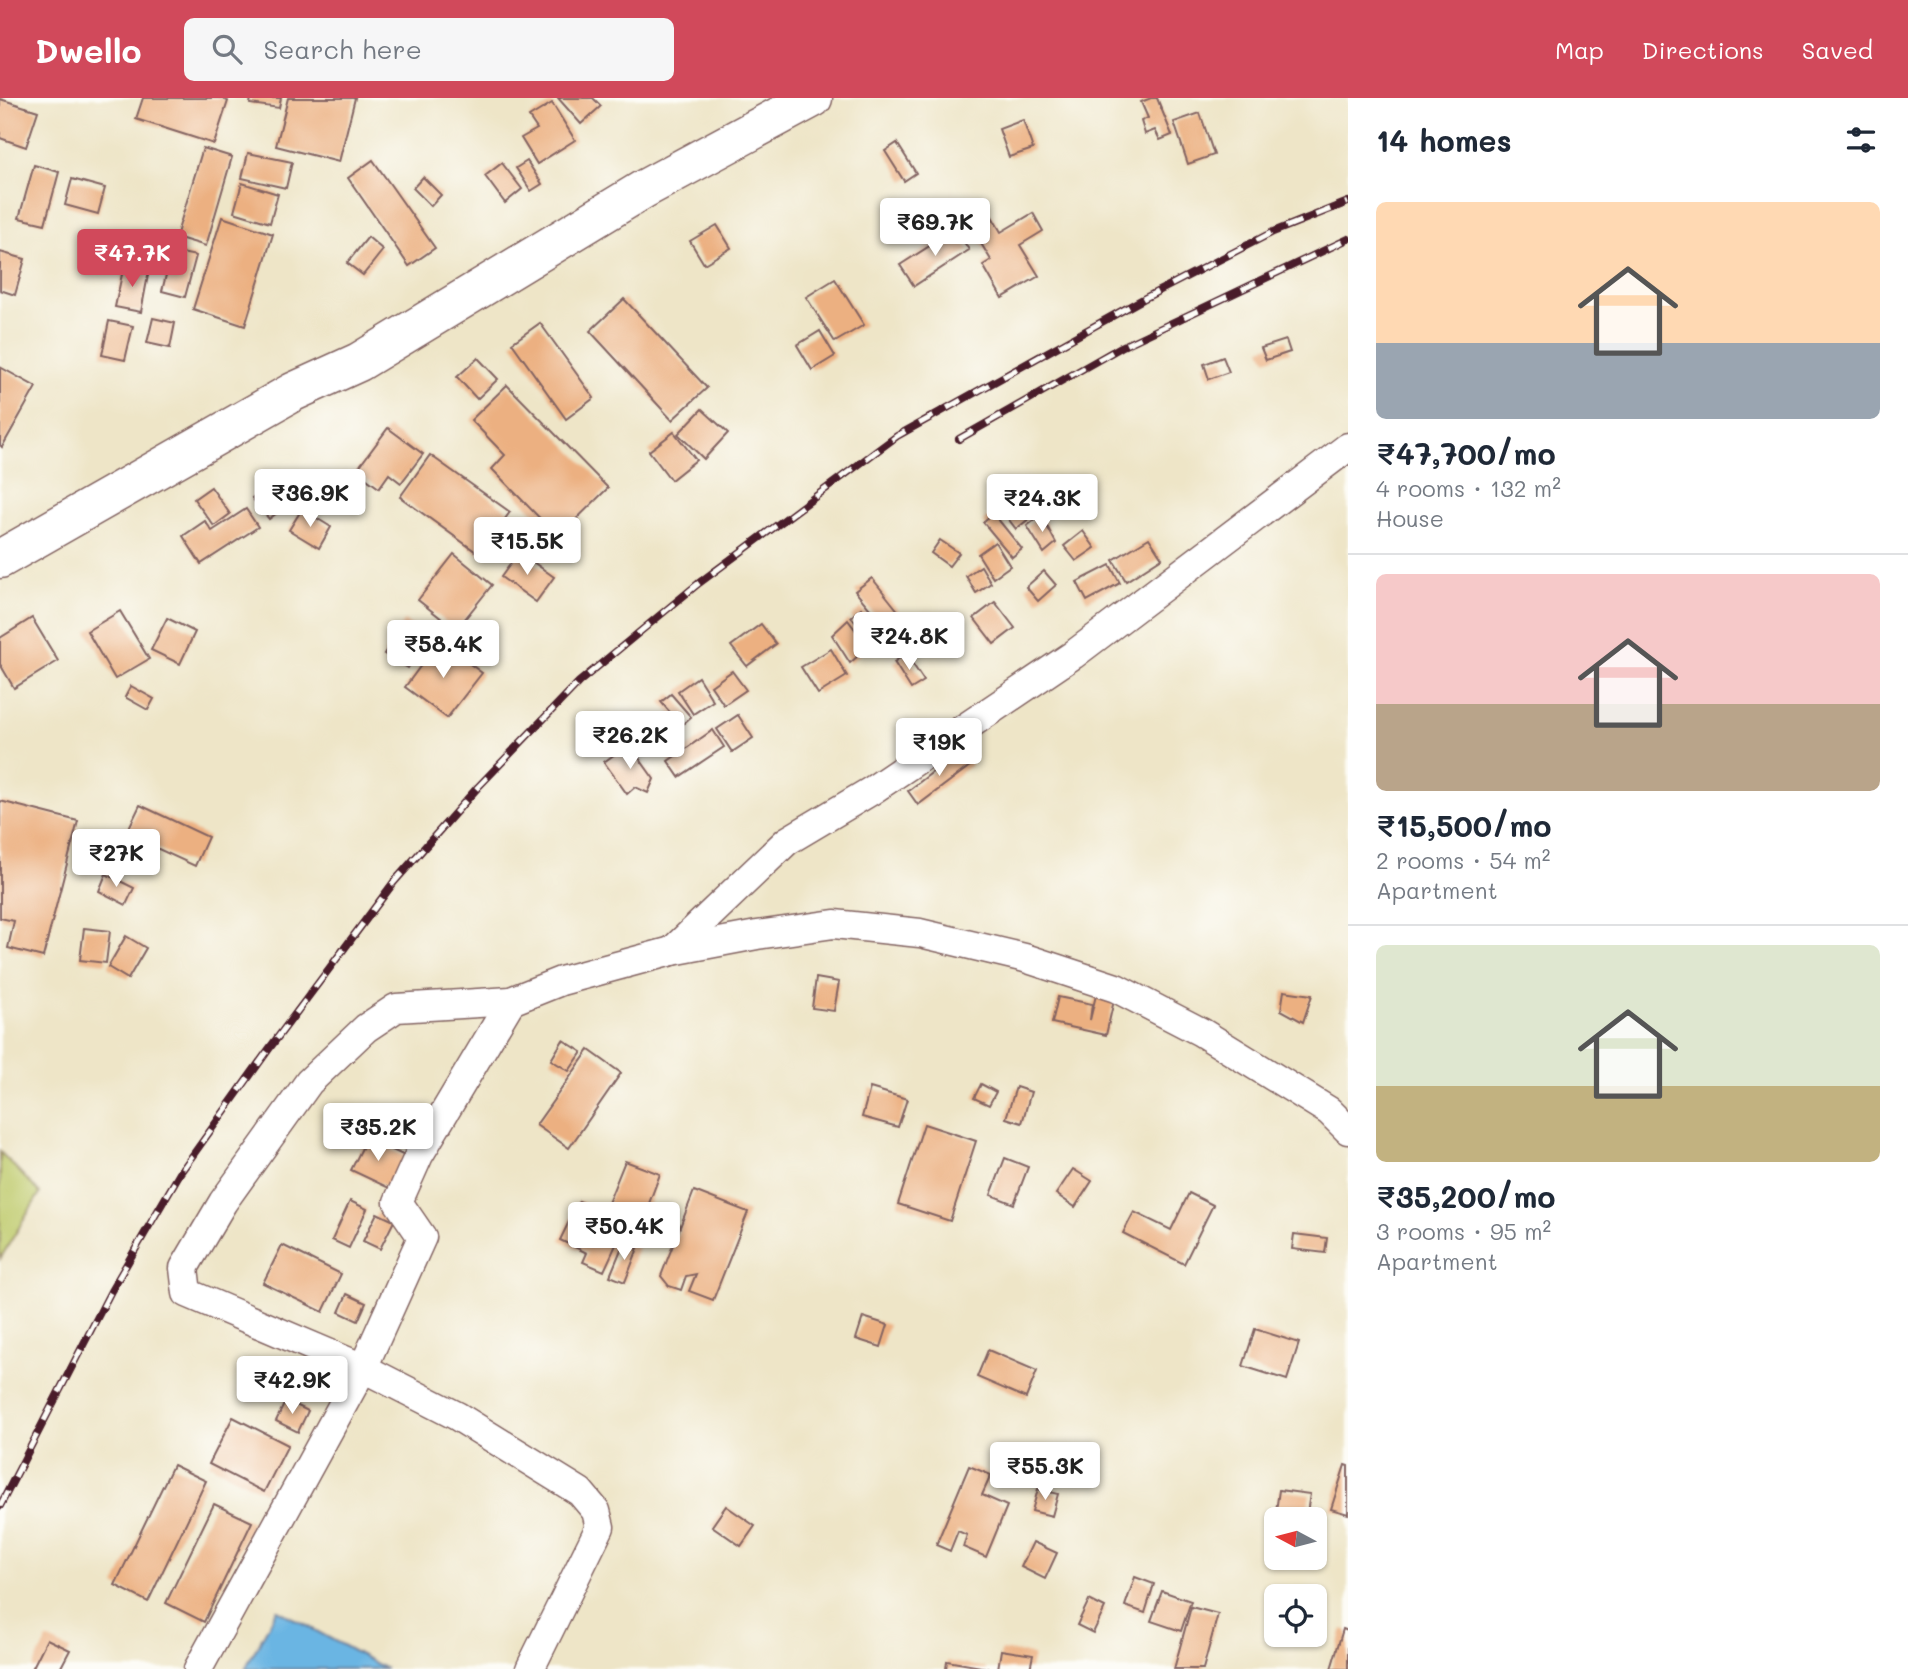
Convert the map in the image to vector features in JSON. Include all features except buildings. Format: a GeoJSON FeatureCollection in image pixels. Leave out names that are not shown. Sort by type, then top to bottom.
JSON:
{"type":"FeatureCollection","features":[{"type":"Feature","properties":{"kind":"highway"},"geometry":{"type":"LineString","coordinates":[[0,559],[293,392],[359,362],[644,189],[813,98]]}},
{"type":"Feature","properties":{"kind":"street"},"geometry":{"type":"LineString","coordinates":[[672,951],[787,841],[872,791],[1073,655],[1348,447]]}},
{"type":"Feature","properties":{"kind":"street"},"geometry":{"type":"LineString","coordinates":[[530,1669],[600,1527],[596,1511],[580,1492],[457,1416],[363,1368],[187,1293],[184,1268],[223,1202],[309,1082],[366,1028],[396,1008],[511,1001],[561,981],[672,951],[757,935],[834,924],[920,933],[1025,958],[1116,988],[1201,1032],[1329,1111],[1348,1130]]}},
{"type":"Feature","properties":{"kind":"street"},"geometry":{"type":"LineString","coordinates":[[198,1669],[363,1368],[422,1237],[398,1202],[419,1155],[511,1001]]}},
{"type":"Feature","properties":{"kind":"green space"},"geometry":{"type":"Polygon","coordinates":[[[0,1152],[40,1193],[0,1259],[0,1152]]]}},
{"type":"Feature","properties":{"kind":"water"},"geometry":{"type":"Polygon","coordinates":[[[278,1610],[386,1669],[245,1669],[278,1610]]]}},
{"type":"Feature","properties":{"kind":"railway"},"geometry":{"type":"LineString","coordinates":[[0,1506],[111,1291],[180,1173],[394,882],[478,787],[579,682],[699,583],[897,436],[1143,299],[1273,232],[1348,202]]}},
{"type":"Feature","properties":{"kind":"railway"},"geometry":{"type":"LineString","coordinates":[[959,439],[1121,347],[1348,239]]}}]}
